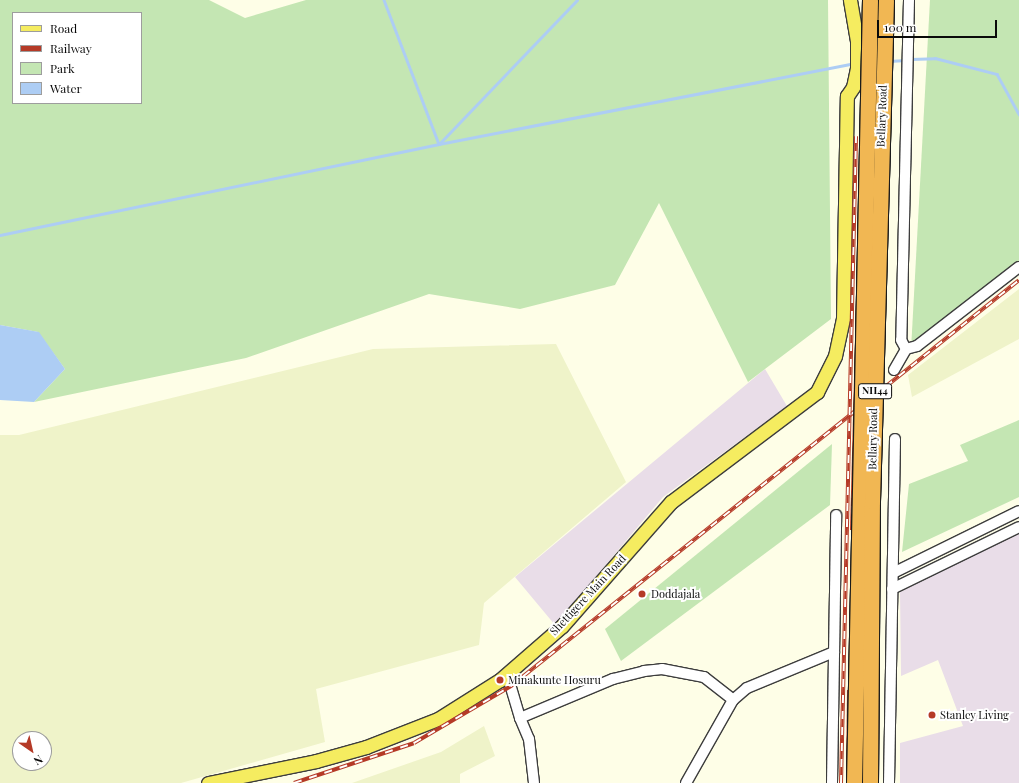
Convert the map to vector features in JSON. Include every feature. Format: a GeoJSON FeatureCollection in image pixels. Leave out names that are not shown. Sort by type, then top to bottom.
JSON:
{"type":"FeatureCollection","features":[{"type":"Feature","properties":{"kind":"highway","name":"Bellary Road"},"geometry":{"type":"LineString","coordinates":[[854,783],[870,0]]}},
{"type":"Feature","properties":{"kind":"highway","name":"Bellary Road"},"geometry":{"type":"LineString","coordinates":[[870,783],[872,493],[886,0]]}},
{"type":"Feature","properties":{"kind":"main road","name":"Shettigere Main Road"},"geometry":{"type":"LineString","coordinates":[[208,783],[316,761],[366,746],[438,719],[507,674],[562,626],[672,502],[817,392],[835,356],[843,318],[847,96],[853,87],[857,68],[857,41],[850,0]]}},
{"type":"Feature","properties":{"kind":"street"},"geometry":{"type":"LineString","coordinates":[[906,349],[901,340],[909,0]]}},
{"type":"Feature","properties":{"kind":"street"},"geometry":{"type":"LineString","coordinates":[[894,370],[906,349],[917,346],[1019,267]]}},
{"type":"Feature","properties":{"kind":"street"},"geometry":{"type":"LineString","coordinates":[[889,783],[895,439]]}},
{"type":"Feature","properties":{"kind":"street"},"geometry":{"type":"LineString","coordinates":[[892,573],[1019,510]]}},
{"type":"Feature","properties":{"kind":"street"},"geometry":{"type":"LineString","coordinates":[[832,783],[836,515]]}},
{"type":"Feature","properties":{"kind":"street"},"geometry":{"type":"LineString","coordinates":[[892,589],[1019,527]]}},
{"type":"Feature","properties":{"kind":"street"},"geometry":{"type":"LineString","coordinates":[[686,783],[733,700],[751,684],[834,652]]}},
{"type":"Feature","properties":{"kind":"street"},"geometry":{"type":"LineString","coordinates":[[520,718],[612,679],[650,670],[704,677],[733,700]]}},
{"type":"Feature","properties":{"kind":"street"},"geometry":{"type":"LineString","coordinates":[[507,674],[528,739],[534,783]]}},
{"type":"Feature","properties":{"kind":"shaded area"},"geometry":{"type":"Polygon","coordinates":[[[765,369],[787,406],[663,497],[555,625],[515,577],[765,369]]]}},
{"type":"Feature","properties":{"kind":"shaded area"},"geometry":{"type":"Polygon","coordinates":[[[1019,533],[1019,783],[900,783],[900,743],[963,726],[938,660],[901,676],[900,592],[1019,533]]]}},
{"type":"Feature","properties":{"kind":"green space"},"geometry":{"type":"Polygon","coordinates":[[[0,0],[209,0],[245,18],[306,0],[828,0],[831,319],[748,382],[659,203],[615,285],[520,309],[429,294],[246,358],[34,402],[65,369],[38,332],[0,325],[0,0]]]}},
{"type":"Feature","properties":{"kind":"green space"},"geometry":{"type":"Polygon","coordinates":[[[930,0],[1019,0],[1019,263],[911,350],[930,0]]]}},
{"type":"Feature","properties":{"kind":"green space"},"geometry":{"type":"Polygon","coordinates":[[[1019,289],[1019,339],[912,397],[908,375],[1019,289]]]}},
{"type":"Feature","properties":{"kind":"green space"},"geometry":{"type":"Polygon","coordinates":[[[556,344],[626,482],[484,603],[479,645],[316,689],[325,742],[181,783],[0,783],[0,435],[19,435],[373,349],[556,344]]]}},
{"type":"Feature","properties":{"kind":"green space"},"geometry":{"type":"Polygon","coordinates":[[[1019,420],[1019,497],[902,552],[909,484],[968,461],[960,445],[1019,420]]]}},
{"type":"Feature","properties":{"kind":"green space"},"geometry":{"type":"Polygon","coordinates":[[[832,444],[830,505],[621,661],[605,629],[832,444]]]}},
{"type":"Feature","properties":{"kind":"green space"},"geometry":{"type":"Polygon","coordinates":[[[484,726],[495,756],[460,774],[460,783],[352,783],[441,752],[484,726]]]}},
{"type":"Feature","properties":{"kind":"water"},"geometry":{"type":"Polygon","coordinates":[[[0,325],[39,332],[65,369],[34,402],[0,400],[0,325]]]}},
{"type":"Feature","properties":{"kind":"waterway"},"geometry":{"type":"LineString","coordinates":[[384,0],[439,144],[577,0]]}},
{"type":"Feature","properties":{"kind":"waterway"},"geometry":{"type":"LineString","coordinates":[[911,59],[935,58],[997,74],[1019,114]]}},
{"type":"Feature","properties":{"kind":"waterway"},"geometry":{"type":"LineString","coordinates":[[889,61],[906,60]]}},
{"type":"Feature","properties":{"kind":"waterway"},"geometry":{"type":"LineString","coordinates":[[0,235],[439,144],[852,64]]}},
{"type":"Feature","properties":{"kind":"railway"},"geometry":{"type":"LineString","coordinates":[[841,783],[856,136]]}},
{"type":"Feature","properties":{"kind":"railway"},"geometry":{"type":"LineString","coordinates":[[852,530],[862,136]]}},
{"type":"Feature","properties":{"kind":"railway"},"geometry":{"type":"LineString","coordinates":[[294,783],[414,743],[511,686],[1019,280]]}},
{"type":"Feature","properties":{"kind":"railway"},"geometry":{"type":"LineString","coordinates":[[848,783],[849,690]]}},
{"type":"Feature","properties":{"kind":"place","name":"Doddajala"},"geometry":{"type":"Point","coordinates":[642,594]}},
{"type":"Feature","properties":{"kind":"place","name":"Minakunte Hosuru"},"geometry":{"type":"Point","coordinates":[500,680]}},
{"type":"Feature","properties":{"kind":"place","name":"Stanley Living"},"geometry":{"type":"Point","coordinates":[932,715]}}]}
